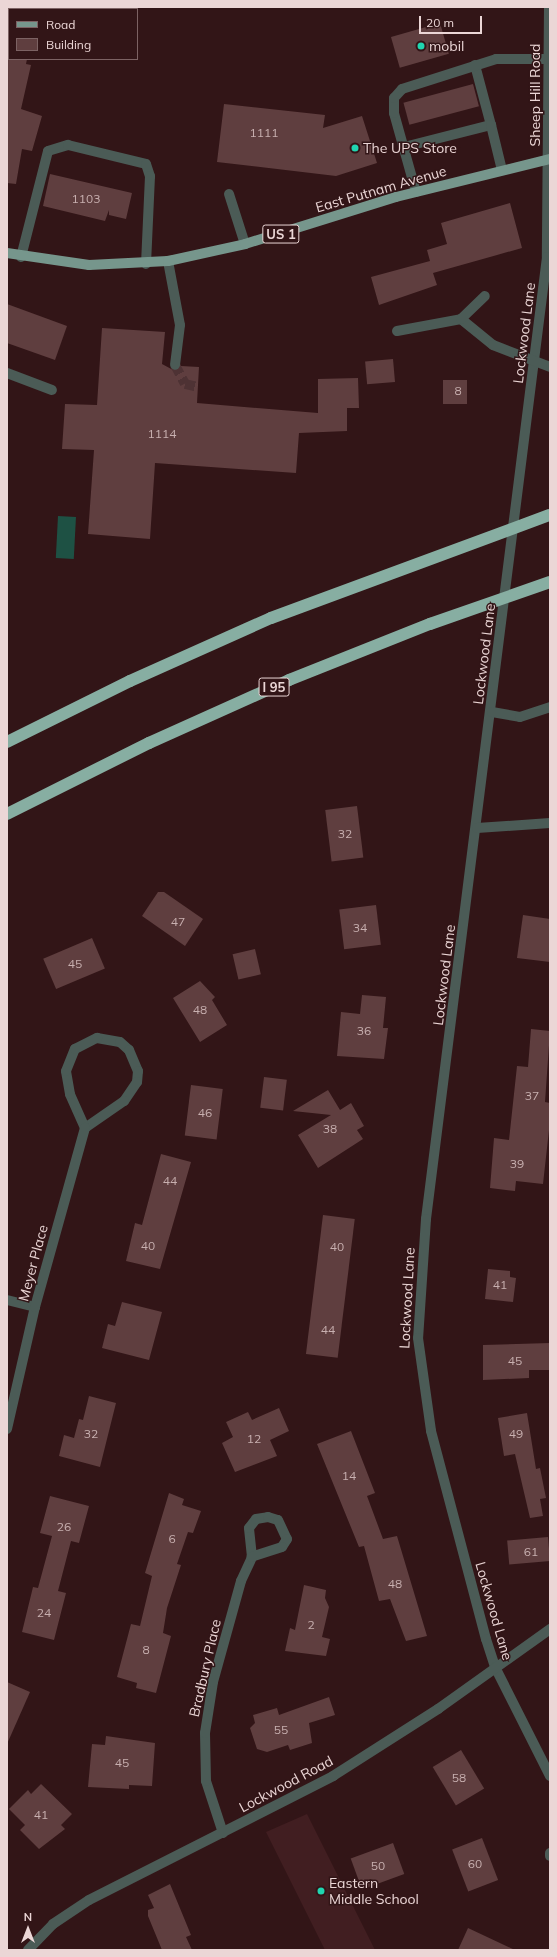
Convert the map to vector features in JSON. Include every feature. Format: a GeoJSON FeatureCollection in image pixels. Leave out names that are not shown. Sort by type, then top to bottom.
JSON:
{"type":"FeatureCollection","features":[{"type":"Feature","properties":{"kind":"highway"},"geometry":{"type":"LineString","coordinates":[[7,742],[130,681],[271,618],[550,515]]}},
{"type":"Feature","properties":{"kind":"highway","name":"I 95"},"geometry":{"type":"LineString","coordinates":[[7,814],[149,743],[275,686],[430,624],[550,582]]}},
{"type":"Feature","properties":{"kind":"main road","name":"East Putnam Avenue"},"geometry":{"type":"LineString","coordinates":[[7,253],[21,257],[89,265],[146,264],[168,261],[245,244],[416,192],[550,159]]}},
{"type":"Feature","properties":{"kind":"street","name":"Sheep Hill Road"},"geometry":{"type":"LineString","coordinates":[[549,7],[547,59],[550,159]]}},
{"type":"Feature","properties":{"kind":"street"},"geometry":{"type":"LineString","coordinates":[[416,192],[404,147],[394,98],[417,82],[496,59],[547,59]]}},
{"type":"Feature","properties":{"kind":"street"},"geometry":{"type":"LineString","coordinates":[[475,65],[502,170]]}},
{"type":"Feature","properties":{"kind":"street"},"geometry":{"type":"LineString","coordinates":[[404,147],[490,125]]}},
{"type":"Feature","properties":{"kind":"street"},"geometry":{"type":"LineString","coordinates":[[21,257],[48,151],[68,145],[146,164],[150,176],[146,264]]}},
{"type":"Feature","properties":{"kind":"street","name":"Lockwood Lane"},"geometry":{"type":"LineString","coordinates":[[550,159],[549,231],[492,712],[426,1219],[418,1338],[431,1432],[495,1668],[550,1776]]}},
{"type":"Feature","properties":{"kind":"street"},"geometry":{"type":"LineString","coordinates":[[229,194],[245,244]]}},
{"type":"Feature","properties":{"kind":"street"},"geometry":{"type":"LineString","coordinates":[[168,261],[180,325],[175,365]]}},
{"type":"Feature","properties":{"kind":"street"},"geometry":{"type":"LineString","coordinates":[[397,331],[461,319],[486,296]]}},
{"type":"Feature","properties":{"kind":"street"},"geometry":{"type":"LineString","coordinates":[[461,319],[493,345],[550,367]]}},
{"type":"Feature","properties":{"kind":"street"},"geometry":{"type":"LineString","coordinates":[[7,373],[52,390]]}},
{"type":"Feature","properties":{"kind":"street"},"geometry":{"type":"LineString","coordinates":[[492,712],[520,717],[550,707]]}},
{"type":"Feature","properties":{"kind":"street"},"geometry":{"type":"LineString","coordinates":[[477,828],[550,823]]}},
{"type":"Feature","properties":{"kind":"street"},"geometry":{"type":"LineString","coordinates":[[109,1038],[130,1050],[138,1071],[137,1082],[124,1101],[84,1128],[67,1082],[69,1059],[85,1041],[109,1038]]}},
{"type":"Feature","properties":{"kind":"street","name":"Meyer Place"},"geometry":{"type":"LineString","coordinates":[[7,1429],[35,1307],[84,1128]]}},
{"type":"Feature","properties":{"kind":"street"},"geometry":{"type":"LineString","coordinates":[[7,1300],[35,1307]]}},
{"type":"Feature","properties":{"kind":"street"},"geometry":{"type":"LineString","coordinates":[[268,1517],[278,1520],[287,1539],[282,1547],[252,1557],[249,1528],[256,1519],[268,1517]]}},
{"type":"Feature","properties":{"kind":"street","name":"Bradbury Place"},"geometry":{"type":"LineString","coordinates":[[222,1833],[206,1781],[205,1733],[213,1682],[241,1581],[252,1557]]}},
{"type":"Feature","properties":{"kind":"street","name":"Lockwood Road"},"geometry":{"type":"LineString","coordinates":[[28,1950],[53,1924],[88,1900],[222,1833],[338,1772],[495,1668],[550,1629]]}},
{"type":"Feature","properties":{"kind":"shaded area"},"geometry":{"type":"Polygon","coordinates":[[[58,516],[76,517],[74,559],[56,558],[58,516]]]}},
{"type":"Feature","properties":{"kind":"shaded area","name":"Eastern Middle School"},"geometry":{"type":"Polygon","coordinates":[[[307,1814],[375,1950],[325,1950],[266,1832],[307,1814]]]}},
{"type":"Feature","properties":{"kind":"building"},"geometry":{"type":"Polygon","coordinates":[[[440,23],[449,54],[400,68],[391,37],[440,23]]]}},
{"type":"Feature","properties":{"kind":"building"},"geometry":{"type":"Polygon","coordinates":[[[7,59],[27,60],[26,64],[31,65],[21,109],[42,116],[32,151],[22,149],[16,184],[7,183],[7,59]]]}},
{"type":"Feature","properties":{"kind":"building"},"geometry":{"type":"Polygon","coordinates":[[[473,84],[479,106],[409,125],[403,103],[473,84]]]}},
{"type":"Feature","properties":{"kind":"building"},"geometry":{"type":"Polygon","coordinates":[[[224,104],[325,115],[323,128],[362,116],[377,163],[336,176],[217,162],[224,104]]]}},
{"type":"Feature","properties":{"kind":"building"},"geometry":{"type":"Polygon","coordinates":[[[50,174],[132,193],[126,219],[109,215],[109,210],[105,221],[43,206],[50,174]]]}},
{"type":"Feature","properties":{"kind":"building"},"geometry":{"type":"Polygon","coordinates":[[[510,203],[522,248],[433,273],[437,285],[379,305],[371,277],[430,261],[427,250],[447,244],[441,223],[510,203]]]}},
{"type":"Feature","properties":{"kind":"building"},"geometry":{"type":"Polygon","coordinates":[[[7,304],[67,326],[55,360],[7,343],[7,304]]]}},
{"type":"Feature","properties":{"kind":"building"},"geometry":{"type":"Polygon","coordinates":[[[102,328],[165,332],[162,364],[175,371],[181,366],[199,367],[197,403],[318,413],[318,379],[358,378],[359,408],[347,408],[347,431],[299,433],[296,473],[155,463],[150,539],[88,534],[94,450],[62,449],[65,404],[97,405],[102,328]]]}},
{"type":"Feature","properties":{"kind":"building"},"geometry":{"type":"Polygon","coordinates":[[[393,359],[395,382],[367,384],[365,361],[393,359]]]}},
{"type":"Feature","properties":{"kind":"building"},"geometry":{"type":"Polygon","coordinates":[[[443,380],[467,380],[467,404],[443,404],[443,380]]]}},
{"type":"Feature","properties":{"kind":"building"},"geometry":{"type":"Polygon","coordinates":[[[357,806],[363,858],[332,862],[325,810],[357,806]]]}},
{"type":"Feature","properties":{"kind":"building"},"geometry":{"type":"Polygon","coordinates":[[[158,892],[164,892],[203,919],[185,946],[142,916],[158,892]]]}},
{"type":"Feature","properties":{"kind":"building"},"geometry":{"type":"Polygon","coordinates":[[[376,905],[381,945],[344,949],[339,910],[376,905]]]}},
{"type":"Feature","properties":{"kind":"building"},"geometry":{"type":"Polygon","coordinates":[[[523,915],[550,919],[550,962],[517,958],[523,915]]]}},
{"type":"Feature","properties":{"kind":"building"},"geometry":{"type":"Polygon","coordinates":[[[92,938],[105,968],[56,989],[43,959],[92,938]]]}},
{"type":"Feature","properties":{"kind":"building"},"geometry":{"type":"Polygon","coordinates":[[[255,949],[261,974],[238,980],[233,954],[255,949]]]}},
{"type":"Feature","properties":{"kind":"building"},"geometry":{"type":"Polygon","coordinates":[[[200,981],[215,997],[212,1000],[227,1025],[200,1042],[173,998],[200,981]]]}},
{"type":"Feature","properties":{"kind":"building"},"geometry":{"type":"Polygon","coordinates":[[[362,995],[386,997],[383,1028],[388,1028],[384,1059],[337,1056],[341,1012],[360,1014],[362,995]]]}},
{"type":"Feature","properties":{"kind":"building"},"geometry":{"type":"Polygon","coordinates":[[[531,1029],[550,1031],[545,1102],[550,1103],[550,1121],[543,1184],[516,1181],[515,1191],[490,1188],[494,1138],[509,1140],[517,1066],[528,1067],[531,1029]]]}},
{"type":"Feature","properties":{"kind":"building"},"geometry":{"type":"Polygon","coordinates":[[[264,1077],[287,1080],[283,1111],[260,1108],[264,1077]]]}},
{"type":"Feature","properties":{"kind":"building"},"geometry":{"type":"Polygon","coordinates":[[[191,1085],[223,1089],[217,1140],[185,1136],[191,1085]]]}},
{"type":"Feature","properties":{"kind":"building"},"geometry":{"type":"Polygon","coordinates":[[[328,1090],[340,1110],[351,1103],[364,1126],[357,1130],[363,1139],[318,1168],[298,1135],[331,1115],[293,1111],[328,1090]]]}},
{"type":"Feature","properties":{"kind":"building"},"geometry":{"type":"Polygon","coordinates":[[[161,1154],[191,1162],[160,1269],[126,1261],[135,1223],[142,1225],[161,1154]]]}},
{"type":"Feature","properties":{"kind":"building"},"geometry":{"type":"Polygon","coordinates":[[[323,1215],[355,1219],[338,1358],[306,1354],[323,1215]]]}},
{"type":"Feature","properties":{"kind":"building"},"geometry":{"type":"Polygon","coordinates":[[[488,1269],[510,1271],[510,1277],[516,1278],[513,1302],[485,1299],[488,1269]]]}},
{"type":"Feature","properties":{"kind":"building"},"geometry":{"type":"Polygon","coordinates":[[[122,1302],[162,1312],[149,1360],[102,1348],[108,1324],[115,1326],[122,1302]]]}},
{"type":"Feature","properties":{"kind":"building"},"geometry":{"type":"Polygon","coordinates":[[[550,1343],[550,1370],[529,1370],[529,1378],[483,1380],[483,1345],[550,1343]]]}},
{"type":"Feature","properties":{"kind":"building"},"geometry":{"type":"Polygon","coordinates":[[[89,1396],[116,1403],[100,1467],[59,1456],[64,1435],[74,1438],[79,1419],[83,1420],[89,1396]]]}},
{"type":"Feature","properties":{"kind":"building"},"geometry":{"type":"Polygon","coordinates":[[[279,1408],[289,1431],[270,1440],[277,1456],[235,1472],[222,1443],[233,1437],[226,1422],[248,1412],[252,1420],[279,1408]]]}},
{"type":"Feature","properties":{"kind":"building"},"geometry":{"type":"Polygon","coordinates":[[[527,1413],[536,1469],[540,1468],[546,1498],[540,1499],[543,1516],[530,1518],[515,1454],[504,1456],[498,1418],[527,1413]]]}},
{"type":"Feature","properties":{"kind":"building"},"geometry":{"type":"Polygon","coordinates":[[[351,1431],[375,1493],[367,1496],[383,1539],[397,1536],[427,1636],[406,1641],[390,1599],[379,1601],[364,1546],[359,1547],[317,1444],[351,1431]]]}},
{"type":"Feature","properties":{"kind":"building"},"geometry":{"type":"Polygon","coordinates":[[[169,1493],[184,1499],[182,1505],[201,1511],[193,1533],[188,1532],[177,1564],[181,1565],[167,1608],[163,1633],[171,1636],[156,1693],[136,1688],[137,1683],[117,1677],[131,1624],[140,1626],[152,1576],[145,1573],[169,1493]]]}},
{"type":"Feature","properties":{"kind":"building"},"geometry":{"type":"Polygon","coordinates":[[[50,1496],[89,1506],[79,1543],[71,1541],[58,1591],[66,1593],[54,1640],[22,1632],[33,1587],[38,1588],[52,1536],[40,1533],[50,1496]]]}},
{"type":"Feature","properties":{"kind":"building"},"geometry":{"type":"Polygon","coordinates":[[[548,1537],[550,1561],[509,1564],[507,1541],[548,1537]]]}},
{"type":"Feature","properties":{"kind":"building"},"geometry":{"type":"Polygon","coordinates":[[[304,1585],[326,1590],[325,1598],[329,1607],[322,1637],[330,1639],[326,1656],[285,1651],[290,1628],[295,1630],[304,1585]]]}},
{"type":"Feature","properties":{"kind":"building"},"geometry":{"type":"Polygon","coordinates":[[[7,1682],[30,1692],[7,1744],[7,1682]]]}},
{"type":"Feature","properties":{"kind":"building"},"geometry":{"type":"Polygon","coordinates":[[[329,1697],[335,1715],[309,1723],[312,1743],[290,1750],[288,1745],[267,1752],[257,1749],[250,1728],[255,1723],[253,1715],[277,1708],[279,1715],[329,1697]]]}},
{"type":"Feature","properties":{"kind":"building"},"geometry":{"type":"Polygon","coordinates":[[[106,1736],[155,1743],[152,1786],[129,1785],[129,1789],[88,1787],[92,1744],[105,1745],[106,1736]]]}},
{"type":"Feature","properties":{"kind":"building"},"geometry":{"type":"Polygon","coordinates":[[[461,1750],[484,1789],[456,1806],[433,1767],[461,1750]]]}},
{"type":"Feature","properties":{"kind":"building"},"geometry":{"type":"Polygon","coordinates":[[[41,1784],[72,1814],[61,1825],[65,1829],[39,1849],[20,1830],[25,1825],[9,1809],[28,1790],[31,1794],[41,1784]]]}},
{"type":"Feature","properties":{"kind":"building"},"geometry":{"type":"Polygon","coordinates":[[[482,1838],[498,1880],[468,1891],[452,1849],[482,1838]]]}},
{"type":"Feature","properties":{"kind":"building"},"geometry":{"type":"Polygon","coordinates":[[[393,1843],[404,1874],[362,1889],[351,1858],[393,1843]]]}},
{"type":"Feature","properties":{"kind":"building"},"geometry":{"type":"Polygon","coordinates":[[[170,1884],[191,1935],[186,1937],[192,1950],[162,1950],[148,1916],[148,1910],[154,1908],[148,1895],[170,1884]]]}},
{"type":"Feature","properties":{"kind":"building"},"geometry":{"type":"Polygon","coordinates":[[[468,1928],[515,1950],[458,1950],[468,1928]]]}},
{"type":"Feature","properties":{"kind":"tunnel"},"geometry":{"type":"LineString","coordinates":[[175,365],[185,384],[198,387]]}},
{"type":"Feature","properties":{"kind":"place","name":"mobil"},"geometry":{"type":"Point","coordinates":[421,46]}},
{"type":"Feature","properties":{"kind":"place","name":"The UPS Store"},"geometry":{"type":"Point","coordinates":[355,148]}},
{"type":"Feature","properties":{"kind":"place","name":"Eastern Middle School"},"geometry":{"type":"Point","coordinates":[321,1891]}}]}
